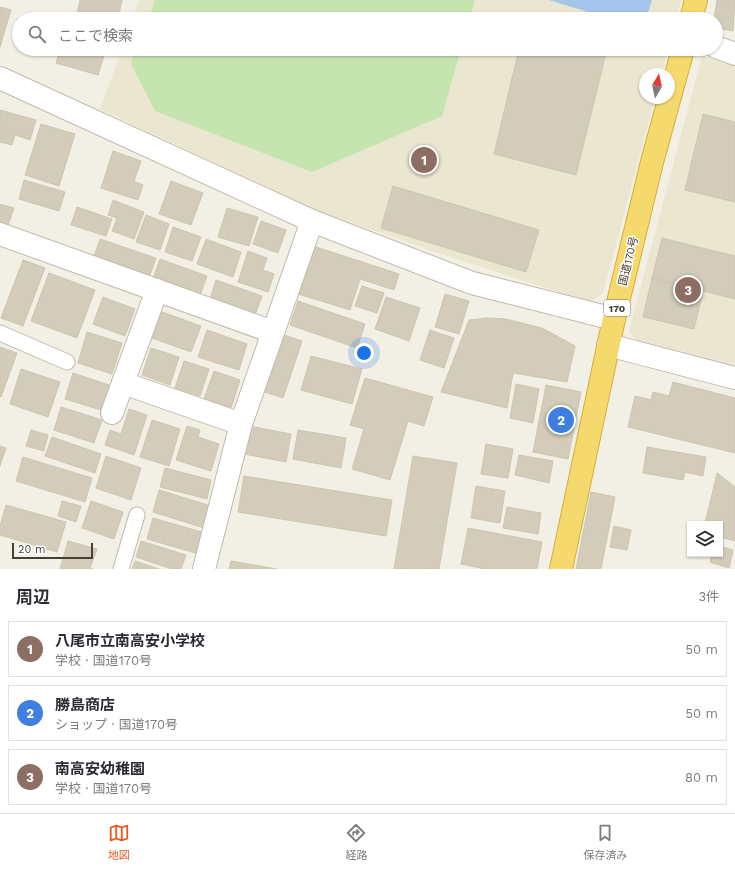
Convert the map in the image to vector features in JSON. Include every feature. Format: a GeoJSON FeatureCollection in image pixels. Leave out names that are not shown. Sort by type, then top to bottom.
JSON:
{"type":"FeatureCollection","features":[{"type":"Feature","properties":{"kind":"highway"},"geometry":{"type":"LineString","coordinates":[[693,12],[696,0]]}},
{"type":"Feature","properties":{"kind":"highway","name":"国道170号"},"geometry":{"type":"LineString","coordinates":[[561,569],[614,319],[652,162],[681,56]]}},
{"type":"Feature","properties":{"kind":"street"},"geometry":{"type":"LineString","coordinates":[[723,50],[735,54]]}},
{"type":"Feature","properties":{"kind":"street"},"geometry":{"type":"LineString","coordinates":[[0,78],[312,221],[472,282],[614,319]]}},
{"type":"Feature","properties":{"kind":"street"},"geometry":{"type":"LineString","coordinates":[[204,569],[240,424],[312,221]]}},
{"type":"Feature","properties":{"kind":"street"},"geometry":{"type":"LineString","coordinates":[[0,234],[273,332]]}},
{"type":"Feature","properties":{"kind":"street"},"geometry":{"type":"LineString","coordinates":[[112,413],[157,290]]}},
{"type":"Feature","properties":{"kind":"street"},"geometry":{"type":"LineString","coordinates":[[608,345],[735,378]]}},
{"type":"Feature","properties":{"kind":"street"},"geometry":{"type":"LineString","coordinates":[[123,383],[240,424]]}},
{"type":"Feature","properties":{"kind":"lane"},"geometry":{"type":"LineString","coordinates":[[0,333],[67,362]]}},
{"type":"Feature","properties":{"kind":"lane"},"geometry":{"type":"LineString","coordinates":[[121,569],[138,515]]}},
{"type":"Feature","properties":{"kind":"shaded area"},"geometry":{"type":"Polygon","coordinates":[[[139,0],[681,0],[678,12],[135,12],[139,0]]]}},
{"type":"Feature","properties":{"kind":"shaded area"},"geometry":{"type":"Polygon","coordinates":[[[119,56],[666,56],[663,68],[639,68],[639,104],[653,104],[603,293],[590,302],[456,259],[318,211],[100,109],[119,56]]]}},
{"type":"Feature","properties":{"kind":"shaded area"},"geometry":{"type":"Polygon","coordinates":[[[702,56],[735,67],[735,364],[636,340],[629,331],[702,56]]]}},
{"type":"Feature","properties":{"kind":"green space"},"geometry":{"type":"Polygon","coordinates":[[[155,0],[475,0],[472,12],[151,12],[155,0]]]}},
{"type":"Feature","properties":{"kind":"green space"},"geometry":{"type":"Polygon","coordinates":[[[134,56],[459,56],[442,116],[312,172],[155,111],[131,64],[134,56]]]}},
{"type":"Feature","properties":{"kind":"water"},"geometry":{"type":"Polygon","coordinates":[[[549,0],[652,0],[648,12],[588,12],[549,0]]]}},
{"type":"Feature","properties":{"kind":"building"},"geometry":{"type":"Polygon","coordinates":[[[80,0],[122,0],[119,12],[77,12],[80,0]]]}},
{"type":"Feature","properties":{"kind":"building"},"geometry":{"type":"Polygon","coordinates":[[[717,0],[735,0],[733,31],[723,29],[723,12],[715,12],[717,0]]]}},
{"type":"Feature","properties":{"kind":"building"},"geometry":{"type":"Polygon","coordinates":[[[0,7],[11,10],[0,47],[0,7]]]}},
{"type":"Feature","properties":{"kind":"building"},"geometry":{"type":"Polygon","coordinates":[[[58,56],[104,56],[98,75],[56,63],[58,56]]]}},
{"type":"Feature","properties":{"kind":"building"},"geometry":{"type":"Polygon","coordinates":[[[517,56],[605,56],[576,175],[494,154],[517,56]]]}},
{"type":"Feature","properties":{"kind":"building"},"geometry":{"type":"Polygon","coordinates":[[[0,110],[36,120],[30,140],[15,135],[12,145],[0,142],[0,110]]]}},
{"type":"Feature","properties":{"kind":"building"},"geometry":{"type":"Polygon","coordinates":[[[703,114],[735,122],[735,202],[685,190],[703,114]]]}},
{"type":"Feature","properties":{"kind":"building"},"geometry":{"type":"Polygon","coordinates":[[[41,124],[75,134],[59,186],[25,175],[41,124]]]}},
{"type":"Feature","properties":{"kind":"building"},"geometry":{"type":"Polygon","coordinates":[[[113,151],[141,161],[134,181],[143,185],[138,200],[101,188],[113,151]]]}},
{"type":"Feature","properties":{"kind":"building"},"geometry":{"type":"Polygon","coordinates":[[[24,180],[65,192],[59,211],[19,199],[24,180]]]}},
{"type":"Feature","properties":{"kind":"building"},"geometry":{"type":"Polygon","coordinates":[[[171,181],[203,193],[191,225],[159,214],[171,181]]]}},
{"type":"Feature","properties":{"kind":"building"},"geometry":{"type":"Polygon","coordinates":[[[393,186],[539,230],[526,272],[381,228],[393,186]]]}},
{"type":"Feature","properties":{"kind":"building"},"geometry":{"type":"Polygon","coordinates":[[[113,200],[144,212],[134,239],[112,231],[117,218],[108,215],[113,200]]]}},
{"type":"Feature","properties":{"kind":"building"},"geometry":{"type":"Polygon","coordinates":[[[0,204],[14,208],[7,228],[0,225],[0,204]]]}},
{"type":"Feature","properties":{"kind":"building"},"geometry":{"type":"Polygon","coordinates":[[[77,207],[112,219],[106,236],[71,225],[77,207]]]}},
{"type":"Feature","properties":{"kind":"building"},"geometry":{"type":"Polygon","coordinates":[[[227,208],[258,217],[249,246],[218,237],[227,208]]]}},
{"type":"Feature","properties":{"kind":"building"},"geometry":{"type":"Polygon","coordinates":[[[146,215],[169,224],[160,250],[136,242],[146,215]]]}},
{"type":"Feature","properties":{"kind":"building"},"geometry":{"type":"Polygon","coordinates":[[[261,221],[286,230],[278,253],[253,244],[261,221]]]}},
{"type":"Feature","properties":{"kind":"building"},"geometry":{"type":"Polygon","coordinates":[[[173,227],[201,237],[192,261],[165,252],[173,227]]]}},
{"type":"Feature","properties":{"kind":"building"},"geometry":{"type":"Polygon","coordinates":[[[662,238],[735,256],[735,299],[652,278],[662,238]]]}},
{"type":"Feature","properties":{"kind":"building"},"geometry":{"type":"Polygon","coordinates":[[[100,239],[156,258],[149,278],[93,259],[100,239]]]}},
{"type":"Feature","properties":{"kind":"building"},"geometry":{"type":"Polygon","coordinates":[[[206,239],[241,252],[233,277],[197,264],[206,239]]]}},
{"type":"Feature","properties":{"kind":"building"},"geometry":{"type":"Polygon","coordinates":[[[310,245],[399,274],[394,290],[360,279],[350,310],[295,293],[310,245]]]}},
{"type":"Feature","properties":{"kind":"building"},"geometry":{"type":"Polygon","coordinates":[[[248,251],[267,258],[263,270],[274,274],[268,292],[238,282],[248,251]]]}},
{"type":"Feature","properties":{"kind":"building"},"geometry":{"type":"Polygon","coordinates":[[[160,259],[207,276],[199,298],[152,281],[160,259]]]}},
{"type":"Feature","properties":{"kind":"building"},"geometry":{"type":"Polygon","coordinates":[[[23,260],[45,268],[23,326],[1,318],[23,260]]]}},
{"type":"Feature","properties":{"kind":"building"},"geometry":{"type":"Polygon","coordinates":[[[49,273],[95,290],[77,338],[31,321],[49,273]]]}},
{"type":"Feature","properties":{"kind":"building"},"geometry":{"type":"Polygon","coordinates":[[[652,278],[703,291],[694,329],[643,317],[652,278]]]}},
{"type":"Feature","properties":{"kind":"building"},"geometry":{"type":"Polygon","coordinates":[[[216,280],[262,296],[254,318],[209,302],[216,280]]]}},
{"type":"Feature","properties":{"kind":"building"},"geometry":{"type":"Polygon","coordinates":[[[362,286],[384,293],[377,313],[355,306],[362,286]]]}},
{"type":"Feature","properties":{"kind":"building"},"geometry":{"type":"Polygon","coordinates":[[[445,294],[469,301],[459,334],[435,327],[445,294]]]}},
{"type":"Feature","properties":{"kind":"building"},"geometry":{"type":"Polygon","coordinates":[[[103,297],[135,309],[125,336],[93,324],[103,297]]]}},
{"type":"Feature","properties":{"kind":"building"},"geometry":{"type":"Polygon","coordinates":[[[386,297],[420,308],[409,341],[375,329],[386,297]]]}},
{"type":"Feature","properties":{"kind":"building"},"geometry":{"type":"Polygon","coordinates":[[[298,301],[365,324],[357,348],[290,325],[298,301]]]}},
{"type":"Feature","properties":{"kind":"building"},"geometry":{"type":"Polygon","coordinates":[[[162,312],[201,326],[191,352],[152,338],[162,312]]]}},
{"type":"Feature","properties":{"kind":"building"},"geometry":{"type":"Polygon","coordinates":[[[487,318],[506,319],[542,328],[575,346],[567,382],[513,373],[507,408],[441,392],[469,320],[487,318]]]}},
{"type":"Feature","properties":{"kind":"building"},"geometry":{"type":"Polygon","coordinates":[[[207,330],[247,344],[239,370],[198,357],[207,330]]]}},
{"type":"Feature","properties":{"kind":"building"},"geometry":{"type":"Polygon","coordinates":[[[430,330],[454,338],[444,368],[420,360],[430,330]]]}},
{"type":"Feature","properties":{"kind":"building"},"geometry":{"type":"Polygon","coordinates":[[[87,332],[122,343],[112,374],[78,363],[87,332]]]}},
{"type":"Feature","properties":{"kind":"building"},"geometry":{"type":"Polygon","coordinates":[[[278,333],[302,341],[283,398],[259,390],[278,333]]]}},
{"type":"Feature","properties":{"kind":"building"},"geometry":{"type":"Polygon","coordinates":[[[0,347],[17,353],[1,397],[0,396],[0,347]]]}},
{"type":"Feature","properties":{"kind":"building"},"geometry":{"type":"Polygon","coordinates":[[[151,348],[179,357],[170,385],[142,375],[151,348]]]}},
{"type":"Feature","properties":{"kind":"building"},"geometry":{"type":"Polygon","coordinates":[[[311,356],[362,369],[352,404],[301,390],[311,356]]]}},
{"type":"Feature","properties":{"kind":"building"},"geometry":{"type":"Polygon","coordinates":[[[184,361],[209,369],[200,396],[175,388],[184,361]]]}},
{"type":"Feature","properties":{"kind":"building"},"geometry":{"type":"Polygon","coordinates":[[[21,369],[60,382],[48,417],[10,404],[21,369]]]}},
{"type":"Feature","properties":{"kind":"building"},"geometry":{"type":"Polygon","coordinates":[[[214,371],[240,380],[231,408],[204,399],[214,371]]]}},
{"type":"Feature","properties":{"kind":"building"},"geometry":{"type":"Polygon","coordinates":[[[73,373],[109,385],[101,410],[65,399],[73,373]]]}},
{"type":"Feature","properties":{"kind":"building"},"geometry":{"type":"Polygon","coordinates":[[[365,378],[433,397],[424,426],[408,421],[390,480],[352,469],[364,429],[350,425],[365,378]]]}},
{"type":"Feature","properties":{"kind":"building"},"geometry":{"type":"Polygon","coordinates":[[[673,382],[735,398],[735,453],[628,427],[635,396],[651,400],[653,392],[669,396],[673,382]]]}},
{"type":"Feature","properties":{"kind":"building"},"geometry":{"type":"Polygon","coordinates":[[[516,384],[539,389],[533,423],[510,418],[516,384]]]}},
{"type":"Feature","properties":{"kind":"building"},"geometry":{"type":"Polygon","coordinates":[[[546,385],[581,392],[568,459],[533,452],[546,385]]]}},
{"type":"Feature","properties":{"kind":"building"},"geometry":{"type":"Polygon","coordinates":[[[61,407],[102,420],[94,443],[54,430],[61,407]]]}},
{"type":"Feature","properties":{"kind":"building"},"geometry":{"type":"Polygon","coordinates":[[[129,409],[147,415],[134,455],[105,445],[110,430],[121,434],[129,409]]]}},
{"type":"Feature","properties":{"kind":"building"},"geometry":{"type":"Polygon","coordinates":[[[152,420],[180,429],[169,466],[140,457],[152,420]]]}},
{"type":"Feature","properties":{"kind":"building"},"geometry":{"type":"Polygon","coordinates":[[[187,426],[200,430],[198,437],[219,444],[211,471],[176,460],[187,426]]]}},
{"type":"Feature","properties":{"kind":"building"},"geometry":{"type":"Polygon","coordinates":[[[249,426],[291,434],[286,462],[244,454],[249,426]]]}},
{"type":"Feature","properties":{"kind":"building"},"geometry":{"type":"Polygon","coordinates":[[[31,430],[48,435],[44,451],[26,446],[31,430]]]}},
{"type":"Feature","properties":{"kind":"building"},"geometry":{"type":"Polygon","coordinates":[[[298,430],[346,438],[341,468],[293,459],[298,430]]]}},
{"type":"Feature","properties":{"kind":"building"},"geometry":{"type":"Polygon","coordinates":[[[52,437],[101,454],[95,473],[45,456],[52,437]]]}},
{"type":"Feature","properties":{"kind":"building"},"geometry":{"type":"Polygon","coordinates":[[[486,444],[513,449],[508,478],[481,474],[486,444]]]}},
{"type":"Feature","properties":{"kind":"building"},"geometry":{"type":"Polygon","coordinates":[[[0,446],[6,448],[0,466],[0,446]]]}},
{"type":"Feature","properties":{"kind":"building"},"geometry":{"type":"Polygon","coordinates":[[[647,447],[706,457],[703,476],[685,472],[683,480],[643,473],[647,447]]]}},
{"type":"Feature","properties":{"kind":"building"},"geometry":{"type":"Polygon","coordinates":[[[519,455],[553,461],[549,483],[515,475],[519,455]]]}},
{"type":"Feature","properties":{"kind":"building"},"geometry":{"type":"Polygon","coordinates":[[[106,456],[141,468],[131,500],[96,488],[106,456]]]}},
{"type":"Feature","properties":{"kind":"building"},"geometry":{"type":"Polygon","coordinates":[[[413,456],[457,463],[439,569],[394,569],[413,456]]]}},
{"type":"Feature","properties":{"kind":"building"},"geometry":{"type":"Polygon","coordinates":[[[23,457],[92,478],[85,502],[16,481],[23,457]]]}},
{"type":"Feature","properties":{"kind":"building"},"geometry":{"type":"Polygon","coordinates":[[[165,468],[211,480],[207,499],[160,487],[165,468]]]}},
{"type":"Feature","properties":{"kind":"building"},"geometry":{"type":"Polygon","coordinates":[[[717,473],[735,487],[735,541],[723,538],[723,521],[706,521],[717,473]]]}},
{"type":"Feature","properties":{"kind":"building"},"geometry":{"type":"Polygon","coordinates":[[[244,476],[392,500],[386,536],[238,512],[244,476]]]}},
{"type":"Feature","properties":{"kind":"building"},"geometry":{"type":"Polygon","coordinates":[[[476,486],[505,491],[500,523],[471,518],[476,486]]]}},
{"type":"Feature","properties":{"kind":"building"},"geometry":{"type":"Polygon","coordinates":[[[159,490],[211,506],[204,528],[153,512],[159,490]]]}},
{"type":"Feature","properties":{"kind":"building"},"geometry":{"type":"Polygon","coordinates":[[[591,492],[615,497],[601,569],[576,569],[591,492]]]}},
{"type":"Feature","properties":{"kind":"building"},"geometry":{"type":"Polygon","coordinates":[[[62,501],[81,506],[76,522],[58,516],[62,501]]]}},
{"type":"Feature","properties":{"kind":"building"},"geometry":{"type":"Polygon","coordinates":[[[91,501],[123,512],[114,539],[82,528],[91,501]]]}},
{"type":"Feature","properties":{"kind":"building"},"geometry":{"type":"Polygon","coordinates":[[[6,505],[66,522],[57,552],[0,535],[0,526],[6,505]]]}},
{"type":"Feature","properties":{"kind":"building"},"geometry":{"type":"Polygon","coordinates":[[[507,507],[541,513],[538,534],[503,528],[507,507]]]}},
{"type":"Feature","properties":{"kind":"building"},"geometry":{"type":"Polygon","coordinates":[[[153,518],[205,533],[199,554],[147,539],[153,518]]]}},
{"type":"Feature","properties":{"kind":"building"},"geometry":{"type":"Polygon","coordinates":[[[614,526],[631,530],[627,550],[610,547],[614,526]]]}},
{"type":"Feature","properties":{"kind":"building"},"geometry":{"type":"Polygon","coordinates":[[[468,528],[542,542],[537,569],[485,569],[461,564],[468,528]]]}},
{"type":"Feature","properties":{"kind":"building"},"geometry":{"type":"Polygon","coordinates":[[[68,541],[97,549],[90,568],[93,569],[60,569],[68,541]]]}},
{"type":"Feature","properties":{"kind":"building"},"geometry":{"type":"Polygon","coordinates":[[[141,541],[186,555],[181,569],[172,569],[136,557],[141,541]]]}},
{"type":"Feature","properties":{"kind":"building"},"geometry":{"type":"Polygon","coordinates":[[[723,547],[733,550],[729,568],[710,562],[711,557],[723,557],[723,547]]]}},
{"type":"Feature","properties":{"kind":"building"},"geometry":{"type":"Polygon","coordinates":[[[135,561],[159,569],[132,569],[135,561]]]}},
{"type":"Feature","properties":{"kind":"building"},"geometry":{"type":"Polygon","coordinates":[[[231,561],[277,569],[229,569],[231,561]]]}},
{"type":"Feature","properties":{"kind":"place","name":"八尾市立南高安小学校"},"geometry":{"type":"Point","coordinates":[424,160]}},
{"type":"Feature","properties":{"kind":"place","name":"南高安幼稚園"},"geometry":{"type":"Point","coordinates":[688,290]}},
{"type":"Feature","properties":{"kind":"place","name":"勝島商店"},"geometry":{"type":"Point","coordinates":[561,420]}}]}
